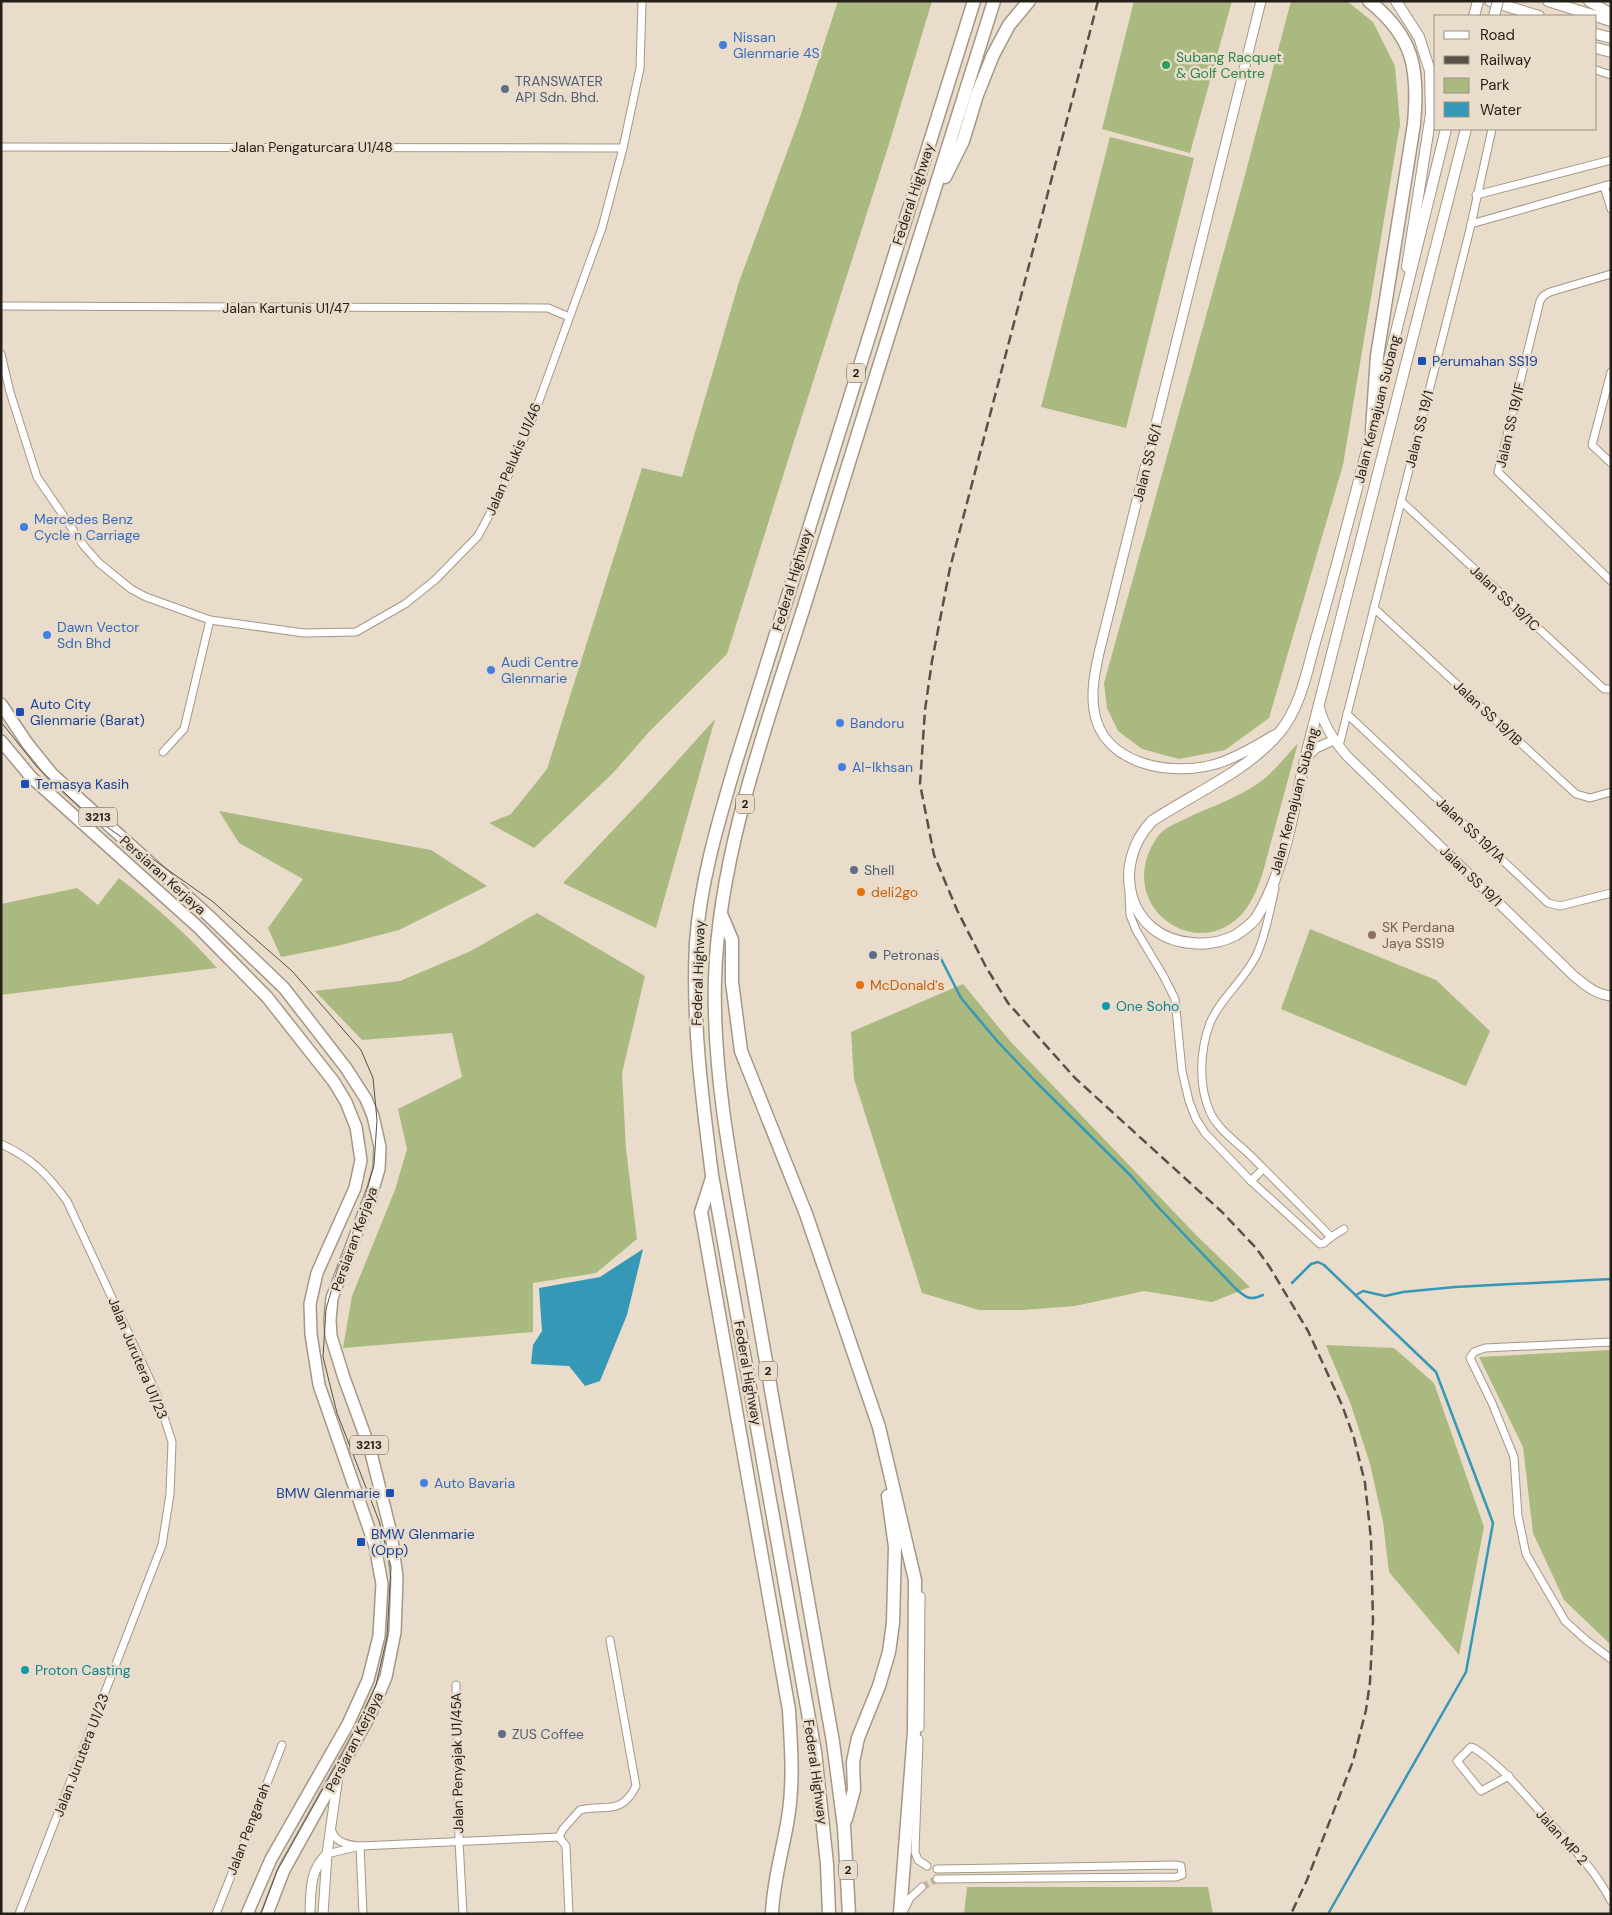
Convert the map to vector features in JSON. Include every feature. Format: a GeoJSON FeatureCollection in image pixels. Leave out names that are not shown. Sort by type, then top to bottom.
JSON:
{"type":"FeatureCollection","features":[{"type":"Feature","properties":{"kind":"highway","name":"Federal Highway"},"geometry":{"type":"LineString","coordinates":[[829,1914],[827,1864],[815,1752],[712,1175],[701,1094],[695,1018],[696,942],[704,886],[720,817],[974,1]]}},
{"type":"Feature","properties":{"kind":"highway","name":"Federal Highway"},"geometry":{"type":"LineString","coordinates":[[849,1914],[844,1826],[833,1742],[728,1142],[716,1030],[715,980],[721,914],[733,848],[754,769],[994,1]]}},
{"type":"Feature","properties":{"kind":"highway"},"geometry":{"type":"LineString","coordinates":[[927,213],[963,141],[977,95],[993,55],[1009,25],[1029,1]]}},
{"type":"Feature","properties":{"kind":"highway"},"geometry":{"type":"LineString","coordinates":[[1369,1],[1382,12],[1406,45],[1415,71],[1417,93],[1414,124],[1377,356],[1372,430]]}},
{"type":"Feature","properties":{"kind":"highway"},"geometry":{"type":"LineString","coordinates":[[721,914],[732,940],[732,982],[741,1051],[806,1214],[879,1427],[915,1580],[914,1732],[901,1914]]}},
{"type":"Feature","properties":{"kind":"highway"},"geometry":{"type":"LineString","coordinates":[[712,1175],[701,1212],[789,1710],[792,1783],[788,1818],[772,1896],[772,1914]]}},
{"type":"Feature","properties":{"kind":"highway"},"geometry":{"type":"LineString","coordinates":[[844,1826],[854,1790],[853,1762],[858,1738],[879,1686],[893,1623],[895,1547],[879,1427]]}},
{"type":"Feature","properties":{"kind":"main road"},"geometry":{"type":"LineString","coordinates":[[1396,1],[1419,36],[1430,71],[1431,114],[1396,336]]}},
{"type":"Feature","properties":{"kind":"main road"},"geometry":{"type":"LineString","coordinates":[[1474,15],[1478,1]]}},
{"type":"Feature","properties":{"kind":"main road"},"geometry":{"type":"LineString","coordinates":[[1490,1],[1536,15]]}},
{"type":"Feature","properties":{"kind":"main road"},"geometry":{"type":"LineString","coordinates":[[1494,15],[1498,1]]}},
{"type":"Feature","properties":{"kind":"main road"},"geometry":{"type":"LineString","coordinates":[[1548,1],[1592,15]]}},
{"type":"Feature","properties":{"kind":"main road"},"geometry":{"type":"LineString","coordinates":[[1589,1],[1611,14]]}},
{"type":"Feature","properties":{"kind":"main road"},"geometry":{"type":"LineString","coordinates":[[1597,17],[1611,21]]}},
{"type":"Feature","properties":{"kind":"main road"},"geometry":{"type":"LineString","coordinates":[[1597,34],[1611,38]]}},
{"type":"Feature","properties":{"kind":"main road"},"geometry":{"type":"LineString","coordinates":[[1597,48],[1611,52]]}},
{"type":"Feature","properties":{"kind":"main road","name":"Jalan Kemajuan Subang"},"geometry":{"type":"LineString","coordinates":[[1446,130],[1396,336],[1326,606],[1293,713],[1280,733],[1261,751],[1241,766],[1152,821],[1136,843],[1129,868],[1132,900],[1144,920],[1162,935],[1181,942],[1200,944],[1217,942],[1234,935],[1255,920],[1283,854],[1305,759],[1466,130]]}},
{"type":"Feature","properties":{"kind":"main road","name":"Persiaran Kerjaya"},"geometry":{"type":"LineString","coordinates":[[1,704],[27,743],[52,774],[210,917],[284,988],[346,1068],[366,1099],[373,1116],[380,1147],[379,1169],[332,1298],[330,1320],[331,1336],[370,1449],[389,1527],[397,1577],[395,1632],[383,1684],[370,1715],[284,1870],[268,1914]]}},
{"type":"Feature","properties":{"kind":"main road","name":"Persiaran Kerjaya"},"geometry":{"type":"LineString","coordinates":[[1,741],[31,777],[198,927],[267,997],[331,1077],[346,1102],[356,1127],[361,1160],[355,1188],[318,1273],[310,1304],[311,1334],[319,1385],[375,1546],[382,1584],[379,1636],[368,1680],[348,1724],[271,1859],[247,1914]]}},
{"type":"Feature","properties":{"kind":"street","name":"Jalan Pelukis U1/46"},"geometry":{"type":"LineString","coordinates":[[1,354],[10,392],[37,477],[84,546],[99,563],[131,589],[154,600],[210,620],[304,633],[356,632],[405,604],[435,580],[478,536],[500,495],[535,412],[602,228],[623,148],[640,68],[642,1]]}},
{"type":"Feature","properties":{"kind":"street","name":"Jalan SS 16/1"},"geometry":{"type":"LineString","coordinates":[[1261,1],[1099,653],[1093,687],[1094,712],[1101,730],[1113,746],[1125,756],[1158,767],[1183,769],[1217,764],[1280,733]]}},
{"type":"Feature","properties":{"kind":"street"},"geometry":{"type":"LineString","coordinates":[[1597,70],[1611,75]]}},
{"type":"Feature","properties":{"kind":"street","name":"Jalan SS 19/1"},"geometry":{"type":"LineString","coordinates":[[1336,744],[1347,714],[1374,608],[1471,224],[1492,130]]}},
{"type":"Feature","properties":{"kind":"street","name":"Jalan Pengaturcara U1/48"},"geometry":{"type":"LineString","coordinates":[[1,147],[623,148]]}},
{"type":"Feature","properties":{"kind":"street"},"geometry":{"type":"LineString","coordinates":[[1476,195],[1611,160]]}},
{"type":"Feature","properties":{"kind":"street"},"geometry":{"type":"LineString","coordinates":[[1471,224],[1607,185],[1611,209]]}},
{"type":"Feature","properties":{"kind":"street","name":"Jalan SS 19/1F"},"geometry":{"type":"LineString","coordinates":[[1611,274],[1550,292],[1543,296],[1540,301],[1498,472],[1611,581]]}},
{"type":"Feature","properties":{"kind":"street","name":"Jalan Kartunis U1/47"},"geometry":{"type":"LineString","coordinates":[[1,306],[548,308],[569,318]]}},
{"type":"Feature","properties":{"kind":"street"},"geometry":{"type":"LineString","coordinates":[[1611,372],[1592,445],[1611,463]]}},
{"type":"Feature","properties":{"kind":"street","name":"Jalan SS 19/1C"},"geometry":{"type":"LineString","coordinates":[[1401,501],[1604,689],[1611,690]]}},
{"type":"Feature","properties":{"kind":"street","name":"Jalan SS 19/1B"},"geometry":{"type":"LineString","coordinates":[[1374,608],[1576,794],[1590,798],[1611,792]]}},
{"type":"Feature","properties":{"kind":"street"},"geometry":{"type":"LineString","coordinates":[[163,752],[184,729],[210,620]]}},
{"type":"Feature","properties":{"kind":"street","name":"Jalan SS 19/1"},"geometry":{"type":"LineString","coordinates":[[1319,705],[1321,716],[1336,744],[1574,976],[1588,988],[1603,995],[1611,996]]}},
{"type":"Feature","properties":{"kind":"street","name":"Jalan SS 19/1A"},"geometry":{"type":"LineString","coordinates":[[1347,714],[1548,903],[1560,906],[1611,893]]}},
{"type":"Feature","properties":{"kind":"street"},"geometry":{"type":"LineString","coordinates":[[1305,759],[1316,748],[1336,744]]}},
{"type":"Feature","properties":{"kind":"street"},"geometry":{"type":"LineString","coordinates":[[1283,854],[1257,955],[1222,1002],[1210,1023],[1204,1048],[1201,1075],[1204,1095],[1210,1114],[1331,1238]]}},
{"type":"Feature","properties":{"kind":"street"},"geometry":{"type":"LineString","coordinates":[[1130,885],[1130,915],[1136,930],[1164,976],[1175,999],[1182,1071],[1196,1119],[1205,1133],[1251,1181],[1316,1242],[1324,1243],[1344,1229]]}},
{"type":"Feature","properties":{"kind":"street","name":"Jalan Jurutera U1/23"},"geometry":{"type":"LineString","coordinates":[[1,1144],[29,1160],[50,1178],[67,1201],[157,1395],[172,1442],[170,1494],[162,1545],[19,1914]]}},
{"type":"Feature","properties":{"kind":"street"},"geometry":{"type":"LineString","coordinates":[[1251,1181],[1263,1169]]}},
{"type":"Feature","properties":{"kind":"street"},"geometry":{"type":"LineString","coordinates":[[1611,1342],[1485,1348],[1474,1352],[1470,1358],[1492,1403],[1514,1457],[1518,1516],[1526,1554],[1565,1621],[1611,1659]]}},
{"type":"Feature","properties":{"kind":"street"},"geometry":{"type":"LineString","coordinates":[[908,1547],[916,1558],[920,1582],[922,1621],[921,1707],[914,1852],[918,1860],[927,1866]]}},
{"type":"Feature","properties":{"kind":"street"},"geometry":{"type":"LineString","coordinates":[[560,1837],[563,1829],[580,1810],[621,1805],[630,1800],[636,1786],[610,1640]]}},
{"type":"Feature","properties":{"kind":"street","name":"Jalan Penyajak U1/45A"},"geometry":{"type":"LineString","coordinates":[[456,1685],[459,1842],[463,1914]]}},
{"type":"Feature","properties":{"kind":"street","name":"Jalan Pengarah"},"geometry":{"type":"LineString","coordinates":[[216,1914],[282,1745]]}},
{"type":"Feature","properties":{"kind":"street","name":"Jalan MP 2"},"geometry":{"type":"LineString","coordinates":[[1509,1776],[1481,1791],[1457,1762],[1471,1747],[1509,1776],[1582,1857],[1602,1884],[1611,1901]]}},
{"type":"Feature","properties":{"kind":"street"},"geometry":{"type":"LineString","coordinates":[[323,1914],[327,1854],[338,1775]]}},
{"type":"Feature","properties":{"kind":"street"},"geometry":{"type":"LineString","coordinates":[[331,1827],[333,1835],[338,1840],[345,1844],[360,1846],[560,1837]]}},
{"type":"Feature","properties":{"kind":"street"},"geometry":{"type":"LineString","coordinates":[[560,1837],[566,1846],[569,1914]]}},
{"type":"Feature","properties":{"kind":"street"},"geometry":{"type":"LineString","coordinates":[[310,1914],[312,1876],[319,1862],[327,1854],[360,1846]]}},
{"type":"Feature","properties":{"kind":"street"},"geometry":{"type":"LineString","coordinates":[[360,1846],[363,1914]]}},
{"type":"Feature","properties":{"kind":"street"},"geometry":{"type":"LineString","coordinates":[[937,1869],[1176,1865],[1181,1866],[1182,1872],[1182,1875],[1176,1877],[937,1879]]}},
{"type":"Feature","properties":{"kind":"street"},"geometry":{"type":"LineString","coordinates":[[901,1914],[910,1898],[922,1887]]}},
{"type":"Feature","properties":{"kind":"green space"},"geometry":{"type":"Polygon","coordinates":[[[838,1],[932,1],[889,144],[727,654],[649,732],[613,773],[534,848],[489,823],[511,814],[547,769],[642,468],[682,477],[739,282],[800,117],[838,1]]]}},
{"type":"Feature","properties":{"kind":"green space","name":"Subang Racquet & Golf Centre"},"geometry":{"type":"Polygon","coordinates":[[[1134,1],[1232,1],[1190,153],[1102,129],[1134,1]]]}},
{"type":"Feature","properties":{"kind":"green space"},"geometry":{"type":"Polygon","coordinates":[[[1291,1],[1347,1],[1373,22],[1395,66],[1400,124],[1343,465],[1269,718],[1225,750],[1179,759],[1142,749],[1118,731],[1107,708],[1104,683],[1241,190],[1291,1]]]}},
{"type":"Feature","properties":{"kind":"green space"},"geometry":{"type":"Polygon","coordinates":[[[1110,137],[1194,158],[1126,428],[1041,407],[1110,137]]]}},
{"type":"Feature","properties":{"kind":"green space"},"geometry":{"type":"Polygon","coordinates":[[[715,719],[656,928],[563,883],[652,789],[715,719]]]}},
{"type":"Feature","properties":{"kind":"green space"},"geometry":{"type":"Polygon","coordinates":[[[1298,743],[1262,877],[1246,909],[1227,926],[1206,933],[1185,931],[1167,921],[1152,906],[1145,885],[1146,862],[1158,836],[1174,824],[1256,785],[1273,771],[1298,743]]]}},
{"type":"Feature","properties":{"kind":"green space"},"geometry":{"type":"Polygon","coordinates":[[[219,811],[431,850],[487,886],[399,930],[337,946],[281,957],[268,928],[303,879],[239,843],[219,811]]]}},
{"type":"Feature","properties":{"kind":"green space"},"geometry":{"type":"Polygon","coordinates":[[[119,878],[170,921],[217,968],[1,995],[1,904],[77,888],[98,905],[119,878]]]}},
{"type":"Feature","properties":{"kind":"green space"},"geometry":{"type":"Polygon","coordinates":[[[537,913],[645,976],[622,1073],[626,1149],[637,1239],[596,1273],[533,1283],[533,1332],[343,1348],[352,1296],[395,1190],[407,1149],[398,1109],[462,1077],[452,1033],[362,1040],[315,991],[400,981],[471,951],[537,913]]]}},
{"type":"Feature","properties":{"kind":"green space"},"geometry":{"type":"Polygon","coordinates":[[[1310,929],[1436,980],[1490,1031],[1466,1086],[1281,1009],[1310,929]]]}},
{"type":"Feature","properties":{"kind":"green space"},"geometry":{"type":"Polygon","coordinates":[[[963,984],[1010,1041],[1198,1237],[1250,1287],[1212,1302],[1144,1291],[1075,1306],[1023,1310],[979,1310],[922,1293],[854,1079],[851,1032],[963,984]]]}},
{"type":"Feature","properties":{"kind":"green space"},"geometry":{"type":"Polygon","coordinates":[[[1326,1345],[1394,1348],[1434,1383],[1484,1527],[1459,1655],[1389,1572],[1383,1522],[1370,1464],[1351,1405],[1326,1345]]]}},
{"type":"Feature","properties":{"kind":"green space"},"geometry":{"type":"Polygon","coordinates":[[[1611,1350],[1611,1645],[1564,1600],[1533,1533],[1523,1447],[1479,1357],[1611,1350]]]}},
{"type":"Feature","properties":{"kind":"green space"},"geometry":{"type":"Polygon","coordinates":[[[967,1887],[1208,1887],[1213,1914],[964,1914],[967,1887]]]}},
{"type":"Feature","properties":{"kind":"water"},"geometry":{"type":"Polygon","coordinates":[[[643,1249],[627,1315],[600,1381],[585,1386],[569,1366],[531,1364],[533,1345],[542,1331],[539,1288],[600,1277],[643,1249]]]}},
{"type":"Feature","properties":{"kind":"waterway"},"geometry":{"type":"LineString","coordinates":[[937,951],[961,998],[998,1042],[1131,1176],[1235,1288],[1248,1298],[1263,1295]]}},
{"type":"Feature","properties":{"kind":"waterway"},"geometry":{"type":"LineString","coordinates":[[1292,1283],[1311,1264],[1318,1262],[1324,1265],[1436,1372],[1493,1523],[1466,1672],[1328,1914]]}},
{"type":"Feature","properties":{"kind":"waterway"},"geometry":{"type":"LineString","coordinates":[[1356,1295],[1363,1291],[1385,1296],[1403,1292],[1455,1287],[1611,1279]]}},
{"type":"Feature","properties":{"kind":"tunnel"},"geometry":{"type":"LineString","coordinates":[[922,1887],[937,1879]]}},
{"type":"Feature","properties":{"kind":"tram line"},"geometry":{"type":"LineString","coordinates":[[1,722],[37,767],[83,810],[212,901],[292,971],[361,1050],[373,1078],[377,1120],[374,1165],[359,1218],[338,1268],[326,1309],[323,1357],[337,1413],[379,1521],[391,1567],[387,1637],[376,1685],[348,1744],[277,1871],[261,1914]]}},
{"type":"Feature","properties":{"kind":"railway"},"geometry":{"type":"LineString","coordinates":[[1098,1],[950,568],[932,661],[925,710],[920,784],[934,855],[957,910],[986,967],[1008,1003],[1075,1078],[1222,1212],[1256,1248],[1308,1331],[1342,1405],[1354,1438],[1365,1483],[1371,1539],[1373,1620],[1370,1682],[1366,1710],[1353,1761],[1307,1880],[1291,1914]]}},
{"type":"Feature","properties":{"kind":"place","name":"Nissan Glenmarie 4S"},"geometry":{"type":"Point","coordinates":[723,45]}},
{"type":"Feature","properties":{"kind":"place","name":"Subang Racquet & Golf Centre"},"geometry":{"type":"Point","coordinates":[1166,65]}},
{"type":"Feature","properties":{"kind":"place","name":"TRANSWATER API Sdn. Bhd."},"geometry":{"type":"Point","coordinates":[505,89]}},
{"type":"Feature","properties":{"kind":"place","name":"Perumahan SS19"},"geometry":{"type":"Point","coordinates":[1422,361]}},
{"type":"Feature","properties":{"kind":"place","name":"Mercedes Benz Cycle n Carriage"},"geometry":{"type":"Point","coordinates":[24,527]}},
{"type":"Feature","properties":{"kind":"place","name":"Dawn Vector Sdn Bhd"},"geometry":{"type":"Point","coordinates":[47,635]}},
{"type":"Feature","properties":{"kind":"place","name":"Audi Centre Glenmarie"},"geometry":{"type":"Point","coordinates":[491,670]}},
{"type":"Feature","properties":{"kind":"place","name":"Auto City Glenmarie (Barat)"},"geometry":{"type":"Point","coordinates":[20,712]}},
{"type":"Feature","properties":{"kind":"place","name":"Bandoru"},"geometry":{"type":"Point","coordinates":[840,723]}},
{"type":"Feature","properties":{"kind":"place","name":"Al-Ikhsan"},"geometry":{"type":"Point","coordinates":[842,767]}},
{"type":"Feature","properties":{"kind":"place","name":"Temasya Kasih"},"geometry":{"type":"Point","coordinates":[25,784]}},
{"type":"Feature","properties":{"kind":"place","name":"Shell"},"geometry":{"type":"Point","coordinates":[854,870]}},
{"type":"Feature","properties":{"kind":"place","name":"deli2go"},"geometry":{"type":"Point","coordinates":[861,892]}},
{"type":"Feature","properties":{"kind":"place","name":"SK Perdana Jaya SS19"},"geometry":{"type":"Point","coordinates":[1372,935]}},
{"type":"Feature","properties":{"kind":"place","name":"Petronas"},"geometry":{"type":"Point","coordinates":[873,955]}},
{"type":"Feature","properties":{"kind":"place","name":"McDonald's"},"geometry":{"type":"Point","coordinates":[860,985]}},
{"type":"Feature","properties":{"kind":"place","name":"One Soho"},"geometry":{"type":"Point","coordinates":[1106,1006]}},
{"type":"Feature","properties":{"kind":"place","name":"Auto Bavaria"},"geometry":{"type":"Point","coordinates":[424,1483]}},
{"type":"Feature","properties":{"kind":"place","name":"BMW Glenmarie"},"geometry":{"type":"Point","coordinates":[390,1493]}},
{"type":"Feature","properties":{"kind":"place","name":"BMW Glenmarie (Opp)"},"geometry":{"type":"Point","coordinates":[361,1542]}},
{"type":"Feature","properties":{"kind":"place","name":"Proton Casting"},"geometry":{"type":"Point","coordinates":[25,1670]}},
{"type":"Feature","properties":{"kind":"place","name":"ZUS Coffee"},"geometry":{"type":"Point","coordinates":[502,1734]}}]}
